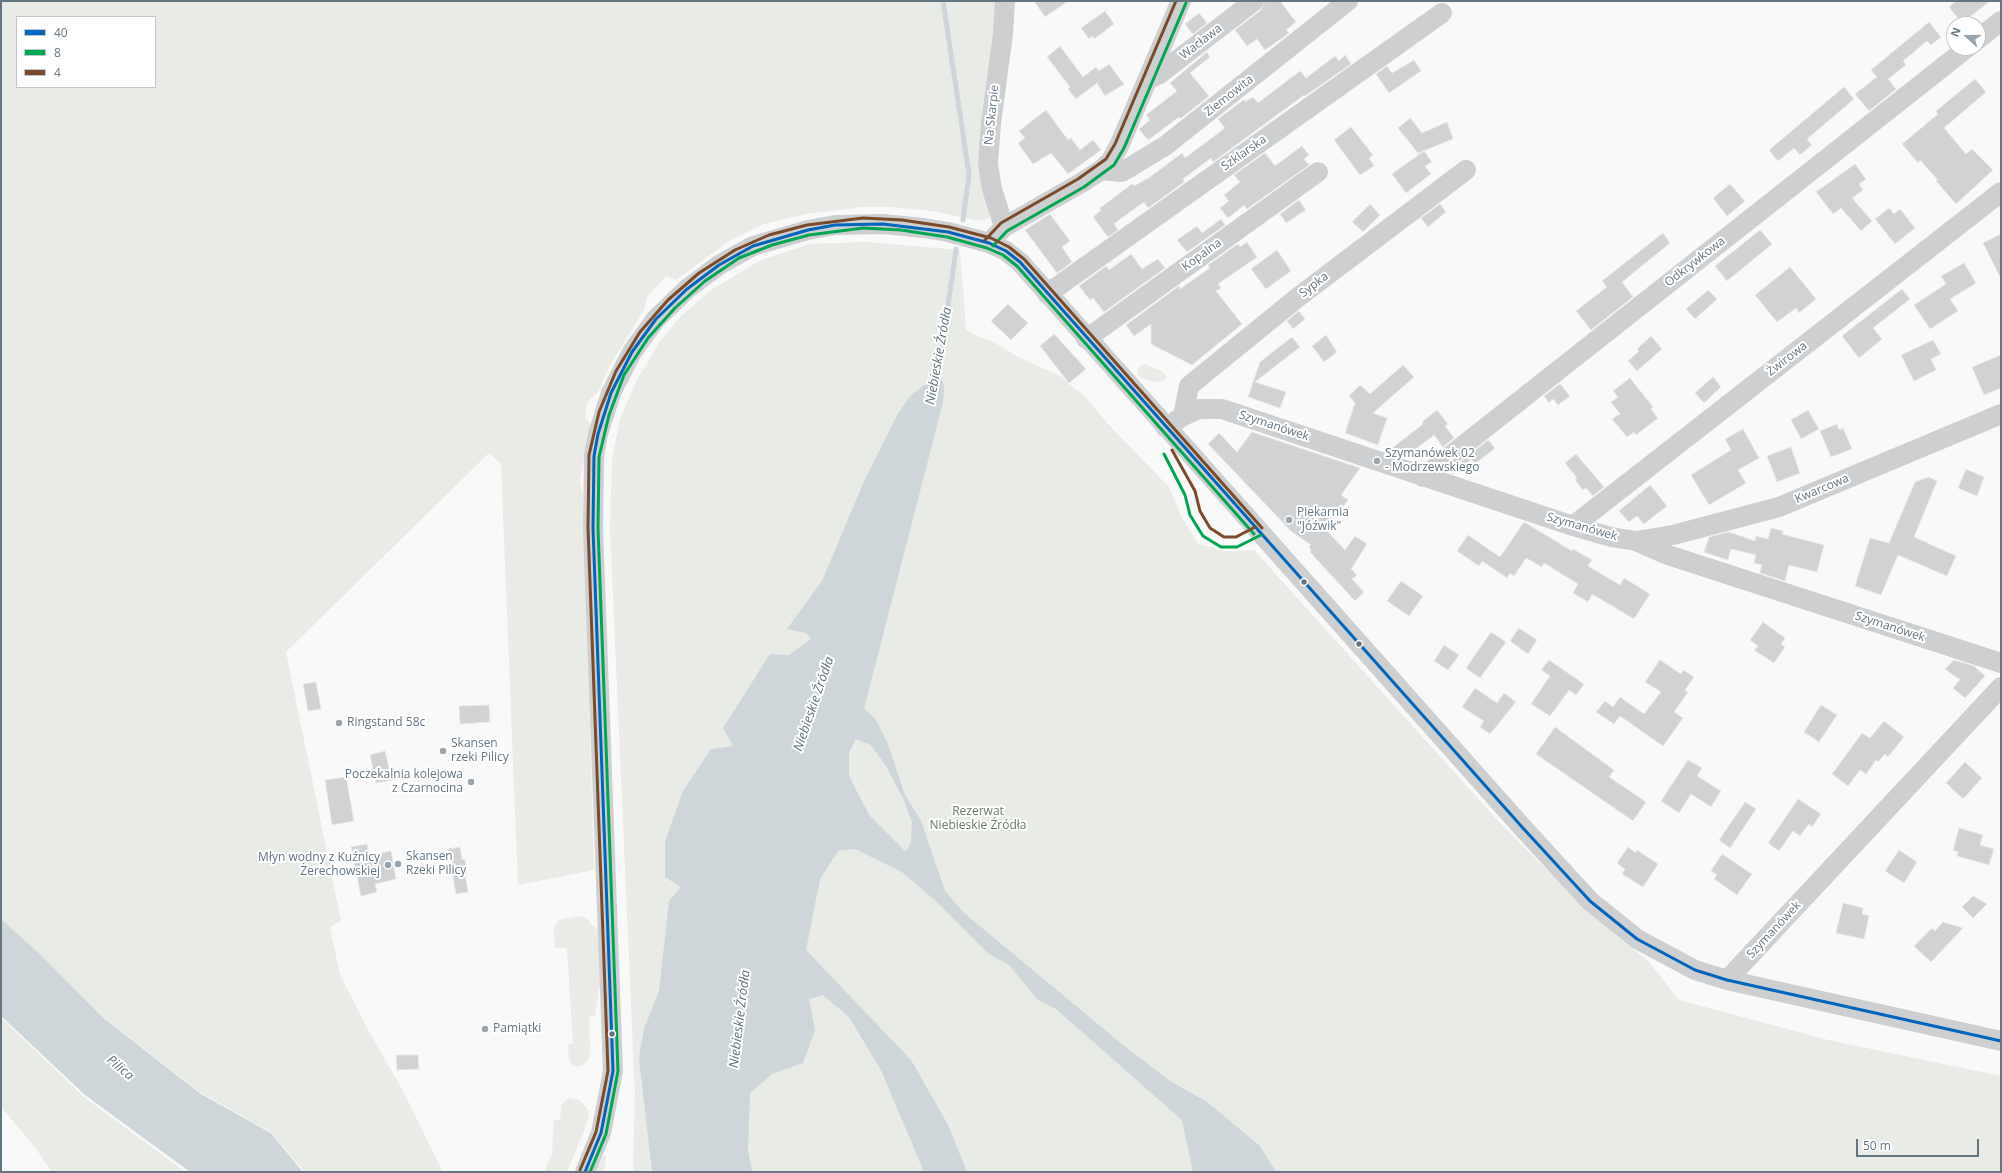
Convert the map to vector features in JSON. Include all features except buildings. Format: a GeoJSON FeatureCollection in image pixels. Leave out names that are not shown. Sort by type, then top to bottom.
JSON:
{"type":"FeatureCollection","features":[{"type":"Feature","properties":{"kind":"street","name":"Na Skarpie"},"geometry":{"type":"LineString","coordinates":[[1004,227],[992,189],[988,164],[991,123],[1003,34],[1005,1]]}},
{"type":"Feature","properties":{"kind":"street"},"geometry":{"type":"LineString","coordinates":[[989,243],[1004,227],[1101,170],[1110,162],[1119,146],[1181,1]]}},
{"type":"Feature","properties":{"kind":"street","name":"Wacława"},"geometry":{"type":"LineString","coordinates":[[1147,80],[1158,75],[1254,1]]}},
{"type":"Feature","properties":{"kind":"street","name":"Ziemowita"},"geometry":{"type":"LineString","coordinates":[[1101,170],[1122,172],[1165,146],[1348,1]]}},
{"type":"Feature","properties":{"kind":"street","name":"Szklarska"},"geometry":{"type":"LineString","coordinates":[[1048,294],[1442,13]]}},
{"type":"Feature","properties":{"kind":"street"},"geometry":{"type":"LineString","coordinates":[[1986,33],[2001,21]]}},
{"type":"Feature","properties":{"kind":"street","name":"Odkrywkowa"},"geometry":{"type":"LineString","coordinates":[[1423,477],[1956,56]]}},
{"type":"Feature","properties":{"kind":"street","name":"Sypka"},"geometry":{"type":"LineString","coordinates":[[1183,416],[1190,386],[1297,298],[1466,170]]}},
{"type":"Feature","properties":{"kind":"street","name":"Kopalna"},"geometry":{"type":"LineString","coordinates":[[1086,339],[1318,172]]}},
{"type":"Feature","properties":{"kind":"street","name":"Żwirowa"},"geometry":{"type":"LineString","coordinates":[[1573,526],[2001,192]]}},
{"type":"Feature","properties":{"kind":"street"},"geometry":{"type":"LineString","coordinates":[[585,1172],[601,1133],[613,1071],[592,492],[594,456],[598,434],[611,393],[632,352],[661,314],[702,277],[725,261],[753,246],[808,230],[863,223],[924,228],[989,243],[1006,251],[1020,262],[1086,339],[1590,901],[1637,939],[1695,970],[1727,980],[2001,1041]]}},
{"type":"Feature","properties":{"kind":"street","name":"Szymanówek"},"geometry":{"type":"LineString","coordinates":[[1166,428],[1183,416],[1199,409],[1222,409],[1573,526],[1611,537],[1636,541],[1668,555],[2001,663]]}},
{"type":"Feature","properties":{"kind":"street","name":"Kwarcowa"},"geometry":{"type":"LineString","coordinates":[[1636,541],[1673,535],[1779,507],[2001,414]]}},
{"type":"Feature","properties":{"kind":"street","name":"Szymanówek"},"geometry":{"type":"LineString","coordinates":[[1727,980],[2001,687]]}},
{"type":"Feature","properties":{"kind":"green space"},"geometry":{"type":"Polygon","coordinates":[[[1,1],[1000,1],[990,217],[984,220],[976,220],[932,211],[892,207],[862,207],[806,214],[764,224],[729,241],[676,280],[666,276],[647,297],[644,310],[610,365],[598,392],[587,402],[585,418],[590,423],[580,481],[583,495],[594,870],[518,885],[501,464],[489,453],[286,652],[341,921],[330,927],[340,975],[367,1028],[402,1089],[443,1172],[305,1172],[271,1132],[201,1093],[107,1020],[39,953],[1,919],[1,1]]]}},
{"type":"Feature","properties":{"kind":"green space","name":"Rezerwat Niebieskie Źródła"},"geometry":{"type":"Polygon","coordinates":[[[865,242],[960,250],[966,330],[981,338],[992,341],[1018,357],[1062,377],[1084,395],[1108,424],[1169,487],[1181,516],[1198,544],[1224,551],[1254,550],[1500,823],[1595,918],[1649,962],[1679,1000],[1828,1040],[2001,1076],[2001,1172],[633,1172],[635,1094],[610,529],[612,460],[620,419],[637,380],[660,341],[681,316],[711,290],[761,260],[810,244],[865,242]]]}},
{"type":"Feature","properties":{"kind":"green space"},"geometry":{"type":"Polygon","coordinates":[[[1145,364],[1163,372],[1166,376],[1165,380],[1156,382],[1143,379],[1139,376],[1137,370],[1140,366],[1145,364]]]}},
{"type":"Feature","properties":{"kind":"green space"},"geometry":{"type":"Polygon","coordinates":[[[579,916],[586,918],[600,933],[602,971],[595,1016],[589,1017],[590,1052],[588,1060],[583,1065],[577,1067],[569,1060],[568,1044],[573,1043],[567,948],[555,948],[554,931],[555,925],[559,920],[579,916]]]}},
{"type":"Feature","properties":{"kind":"green space"},"geometry":{"type":"Polygon","coordinates":[[[1,1018],[84,1097],[185,1172],[52,1172],[34,1146],[1,1107],[1,1018]]]}},
{"type":"Feature","properties":{"kind":"green space"},"geometry":{"type":"Polygon","coordinates":[[[568,1098],[579,1100],[587,1108],[589,1114],[586,1126],[567,1172],[544,1172],[552,1154],[554,1120],[560,1120],[562,1104],[568,1098]]]}},
{"type":"Feature","properties":{"kind":"green space"},"geometry":{"type":"Polygon","coordinates":[[[604,1155],[606,1156],[604,1172],[596,1172],[604,1155]]]}},
{"type":"Feature","properties":{"kind":"water"},"geometry":{"type":"Polygon","coordinates":[[[935,378],[941,378],[944,386],[943,402],[864,709],[875,718],[887,742],[905,795],[921,821],[945,891],[964,913],[1123,1045],[1170,1081],[1207,1102],[1260,1146],[1276,1172],[1193,1172],[1182,1120],[1056,1009],[1038,1000],[1009,965],[989,954],[938,903],[902,872],[855,849],[838,851],[820,879],[806,950],[911,1060],[948,1125],[967,1172],[924,1172],[881,1070],[849,1017],[823,995],[809,999],[815,1030],[803,1063],[772,1074],[750,1093],[748,1150],[752,1172],[652,1172],[639,1058],[644,1029],[659,991],[669,901],[681,887],[665,877],[665,841],[683,791],[711,749],[733,746],[723,728],[770,654],[789,655],[811,639],[806,633],[787,629],[822,581],[865,479],[897,415],[911,395],[925,385],[932,383],[935,378]],[[856,739],[849,752],[849,776],[869,815],[906,852],[911,842],[912,822],[903,798],[886,766],[871,745],[856,739]]]}},
{"type":"Feature","properties":{"kind":"water","name":"Pilica"},"geometry":{"type":"Polygon","coordinates":[[[1,919],[39,953],[106,1020],[201,1094],[271,1133],[303,1172],[190,1172],[85,1095],[1,1016],[1,919]]]}},
{"type":"Feature","properties":{"kind":"waterway","name":"Niebieskie Źródła"},"geometry":{"type":"LineString","coordinates":[[943,1],[969,174],[963,220]]}},
{"type":"Feature","properties":{"kind":"waterway","name":"Niebieskie Źródła"},"geometry":{"type":"LineString","coordinates":[[937,384],[956,249]]}},
{"type":"Feature","properties":{"kind":"transit line","name":"4"},"geometry":{"type":"LineString","coordinates":[[985,240],[1001,223],[1078,179],[1106,159],[1115,144],[1176,1]]}},
{"type":"Feature","properties":{"kind":"transit line","name":"8"},"geometry":{"type":"LineString","coordinates":[[993,246],[1007,231],[1084,187],[1114,165],[1124,148],[1186,3]]}},
{"type":"Feature","properties":{"kind":"transit line","name":"4"},"geometry":{"type":"LineString","coordinates":[[580,1170],[596,1132],[608,1071],[588,528],[589,455],[599,412],[616,371],[640,332],[668,300],[699,273],[735,250],[769,235],[807,225],[863,218],[902,220],[949,227],[991,238],[1009,247],[1024,259],[1262,528]]}},
{"type":"Feature","properties":{"kind":"transit line","name":"40"},"geometry":{"type":"LineString","coordinates":[[585,1172],[601,1133],[613,1071],[593,528],[594,456],[598,434],[611,393],[632,352],[656,319],[687,289],[719,265],[753,246],[808,230],[835,225],[883,224],[948,232],[989,243],[1006,251],[1020,262],[1522,827],[1590,901],[1637,939],[1695,970],[1727,980],[2001,1041]]}},
{"type":"Feature","properties":{"kind":"transit line","name":"8"},"geometry":{"type":"LineString","coordinates":[[590,1172],[606,1134],[618,1071],[598,528],[599,457],[609,415],[624,375],[648,338],[675,308],[705,281],[739,258],[772,245],[809,235],[863,228],[901,230],[947,237],[987,248],[1003,255],[1017,266],[1254,534]]}},
{"type":"Feature","properties":{"kind":"transit line","name":"4"},"geometry":{"type":"LineString","coordinates":[[1172,450],[1195,491],[1200,511],[1210,528],[1224,537],[1236,537],[1255,527]]}},
{"type":"Feature","properties":{"kind":"transit line","name":"8"},"geometry":{"type":"LineString","coordinates":[[1164,454],[1185,495],[1190,515],[1203,536],[1221,547],[1237,547],[1261,535]]}},
{"type":"Feature","properties":{"kind":"place","name":"Szymanówek 02 - Modrzewskiego"},"geometry":{"type":"Point","coordinates":[1377,461]}},
{"type":"Feature","properties":{"kind":"place","name":"Piekarnia \"Jóźwik\""},"geometry":{"type":"Point","coordinates":[1289,520]}},
{"type":"Feature","properties":{"kind":"place","name":"Ringstand 58c"},"geometry":{"type":"Point","coordinates":[339,723]}},
{"type":"Feature","properties":{"kind":"place","name":"Skansen rzeki Pilicy"},"geometry":{"type":"Point","coordinates":[443,751]}},
{"type":"Feature","properties":{"kind":"place","name":"Poczekalnia kolejowa z Czarnocina"},"geometry":{"type":"Point","coordinates":[471,782]}},
{"type":"Feature","properties":{"kind":"place","name":"Skansen Rzeki Pilicy"},"geometry":{"type":"Point","coordinates":[398,864]}},
{"type":"Feature","properties":{"kind":"place","name":"Młyn wodny z Kuźnicy Żerechowskiej"},"geometry":{"type":"Point","coordinates":[388,865]}},
{"type":"Feature","properties":{"kind":"place","name":"Pamiątki"},"geometry":{"type":"Point","coordinates":[485,1029]}}]}
